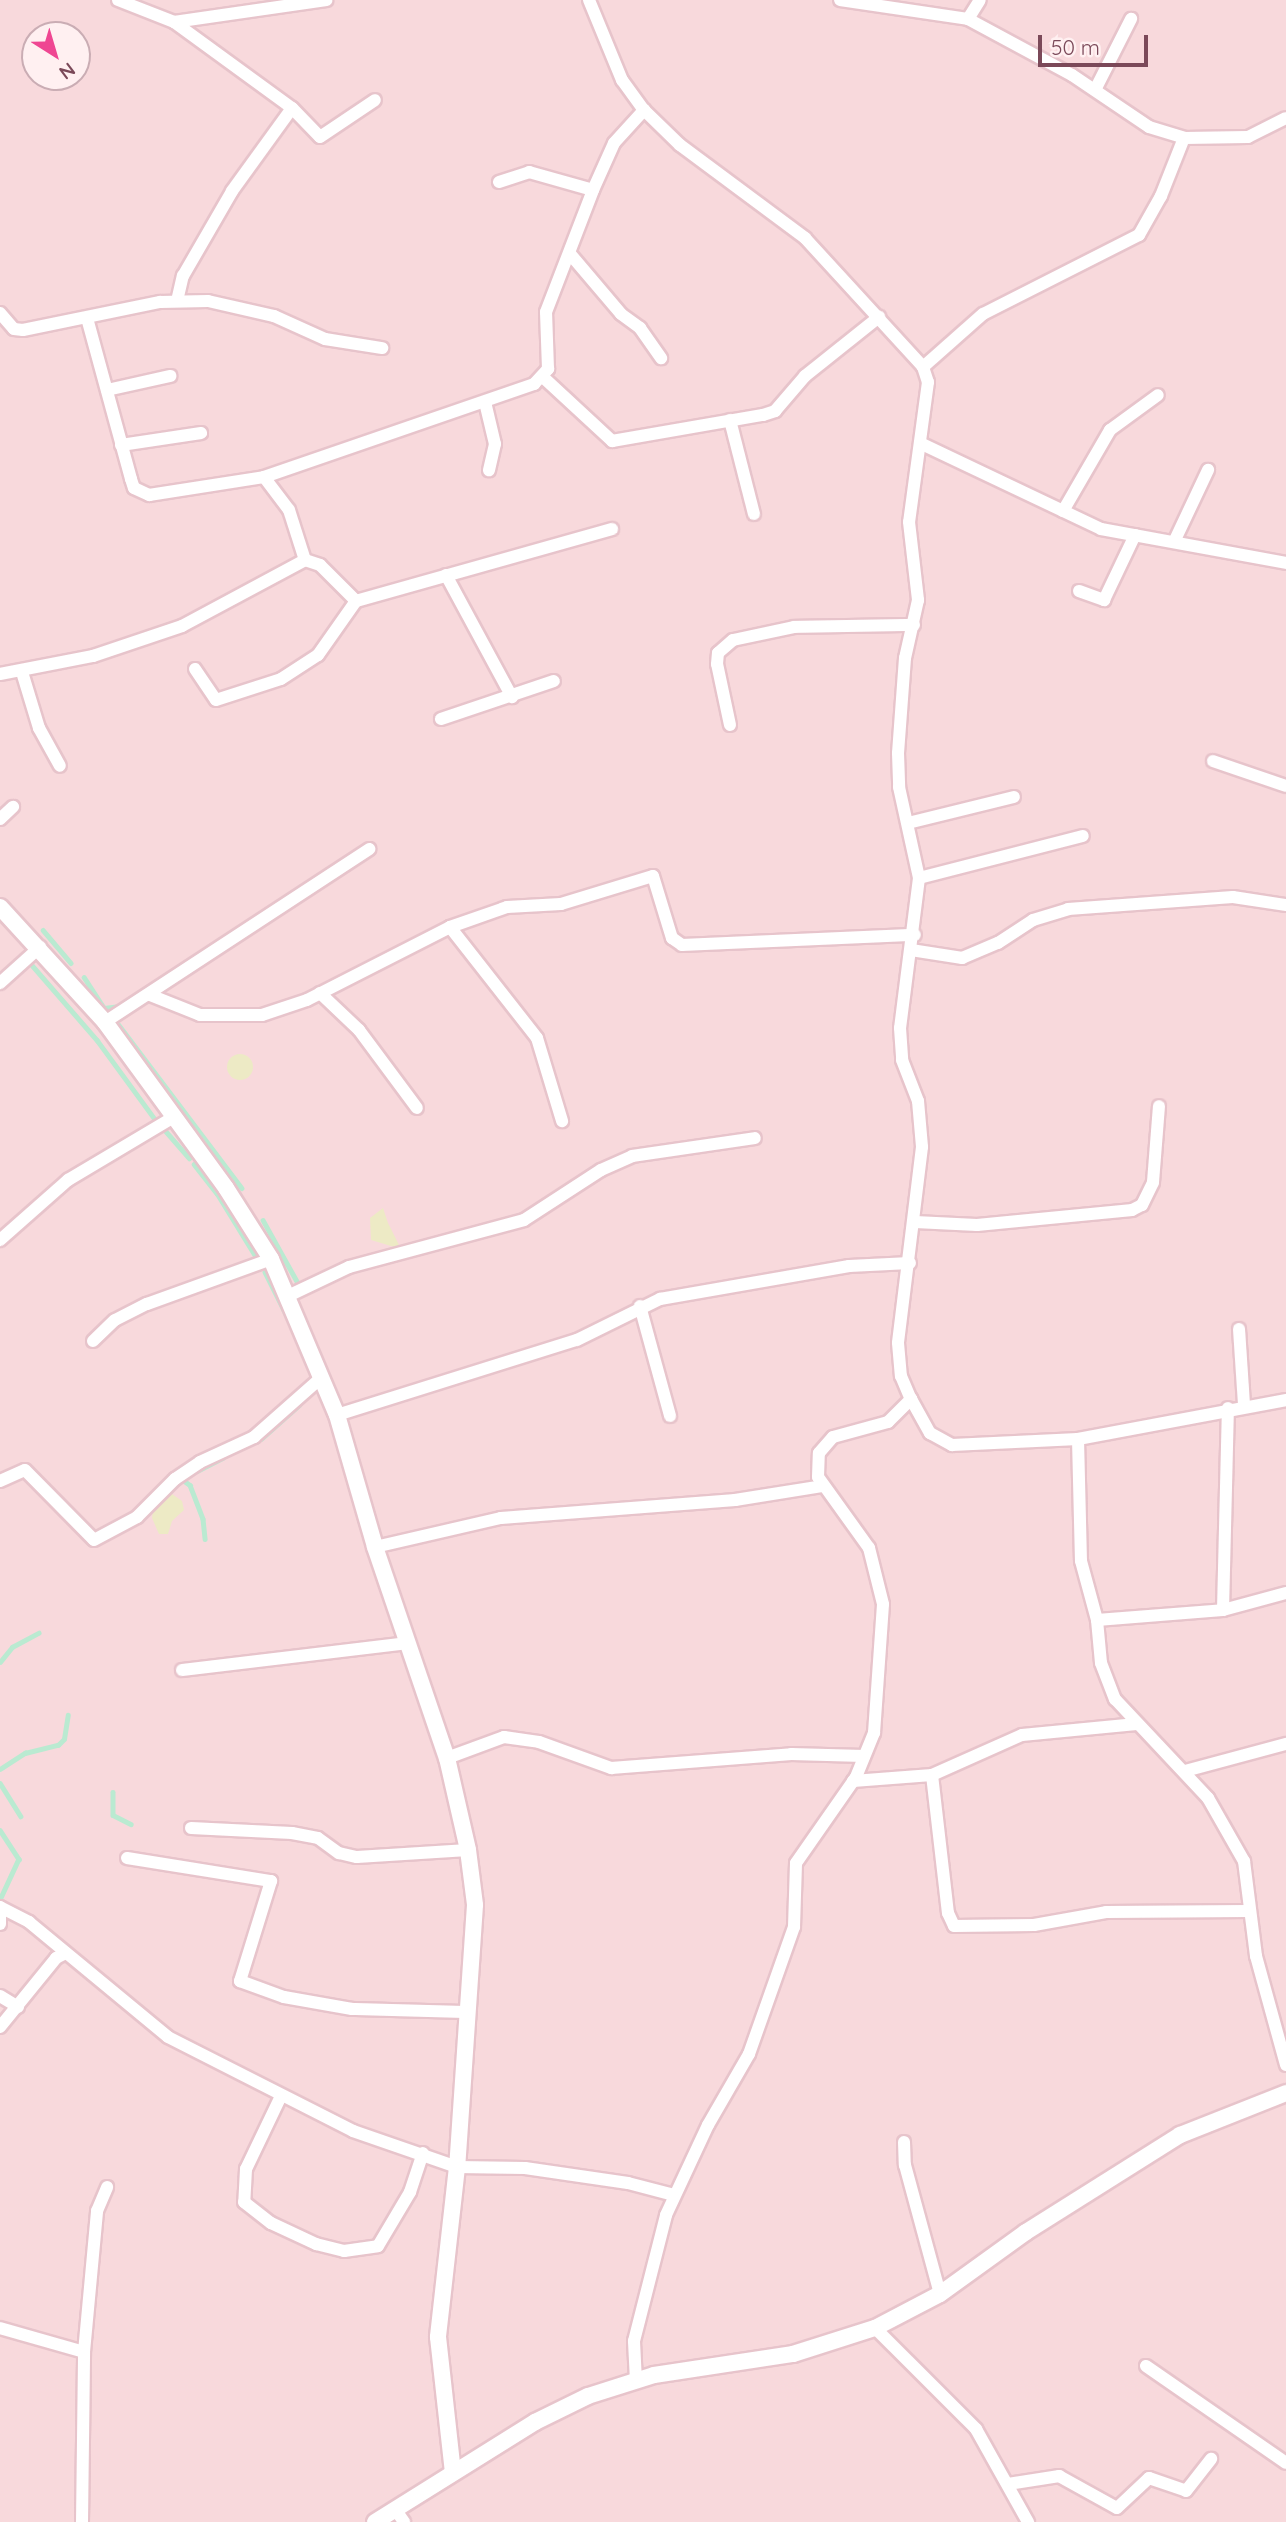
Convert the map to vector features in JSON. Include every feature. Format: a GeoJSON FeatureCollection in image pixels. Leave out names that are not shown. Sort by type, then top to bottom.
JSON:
{"type":"FeatureCollection","features":[{"type":"Feature","properties":{"kind":"street"},"geometry":{"type":"LineString","coordinates":[[118,0],[174,22],[292,108],[320,137],[375,100]]}},
{"type":"Feature","properties":{"kind":"street"},"geometry":{"type":"LineString","coordinates":[[174,22],[263,4],[327,0]]}},
{"type":"Feature","properties":{"kind":"street"},"geometry":{"type":"LineString","coordinates":[[589,0],[622,80],[644,110],[680,145],[805,238],[923,366],[928,382],[922,444],[909,522],[918,600],[905,658],[898,753],[919,878],[915,935],[901,1028],[902,1060],[918,1101],[920,1124],[915,1222],[898,1343],[901,1376],[911,1399],[930,1433],[944,1444],[1078,1439],[1228,1408],[1286,1400]]}},
{"type":"Feature","properties":{"kind":"street"},"geometry":{"type":"LineString","coordinates":[[840,0],[968,19],[1095,90],[1149,127],[1184,138],[1248,137],[1286,118]]}},
{"type":"Feature","properties":{"kind":"street"},"geometry":{"type":"LineString","coordinates":[[968,19],[980,0]]}},
{"type":"Feature","properties":{"kind":"street"},"geometry":{"type":"LineString","coordinates":[[1095,90],[1131,19]]}},
{"type":"Feature","properties":{"kind":"street"},"geometry":{"type":"LineString","coordinates":[[177,301],[183,276],[232,191],[292,108]]}},
{"type":"Feature","properties":{"kind":"street"},"geometry":{"type":"LineString","coordinates":[[87,318],[134,488],[149,495],[264,477],[485,402],[544,378],[548,369],[546,312],[614,143],[644,110]]}},
{"type":"Feature","properties":{"kind":"street"},"geometry":{"type":"LineString","coordinates":[[923,366],[983,314],[1139,235],[1161,196],[1184,138]]}},
{"type":"Feature","properties":{"kind":"street"},"geometry":{"type":"LineString","coordinates":[[499,182],[529,172],[593,190]]}},
{"type":"Feature","properties":{"kind":"street"},"geometry":{"type":"LineString","coordinates":[[571,255],[621,314],[646,334],[661,358]]}},
{"type":"Feature","properties":{"kind":"street"},"geometry":{"type":"LineString","coordinates":[[0,313],[14,329],[23,330],[87,318],[119,308],[177,301],[243,306],[325,339],[382,348]]}},
{"type":"Feature","properties":{"kind":"street"},"geometry":{"type":"LineString","coordinates":[[544,378],[612,441],[730,420],[775,411],[805,376],[879,317]]}},
{"type":"Feature","properties":{"kind":"street"},"geometry":{"type":"LineString","coordinates":[[107,390],[170,376]]}},
{"type":"Feature","properties":{"kind":"street"},"geometry":{"type":"LineString","coordinates":[[1063,511],[1110,430],[1158,395]]}},
{"type":"Feature","properties":{"kind":"street"},"geometry":{"type":"LineString","coordinates":[[485,402],[495,444],[489,470]]}},
{"type":"Feature","properties":{"kind":"street"},"geometry":{"type":"LineString","coordinates":[[730,420],[754,514]]}},
{"type":"Feature","properties":{"kind":"street"},"geometry":{"type":"LineString","coordinates":[[121,445],[201,433]]}},
{"type":"Feature","properties":{"kind":"street"},"geometry":{"type":"LineString","coordinates":[[922,444],[1101,529],[1286,563]]}},
{"type":"Feature","properties":{"kind":"street"},"geometry":{"type":"LineString","coordinates":[[1174,542],[1208,470]]}},
{"type":"Feature","properties":{"kind":"street"},"geometry":{"type":"LineString","coordinates":[[264,477],[289,510],[304,560]]}},
{"type":"Feature","properties":{"kind":"street"},"geometry":{"type":"LineString","coordinates":[[195,669],[216,701],[281,679],[318,655],[356,601],[611,529]]}},
{"type":"Feature","properties":{"kind":"street"},"geometry":{"type":"LineString","coordinates":[[1079,591],[1104,600],[1135,535]]}},
{"type":"Feature","properties":{"kind":"street"},"geometry":{"type":"LineString","coordinates":[[0,674],[22,672],[93,656],[182,626],[304,560],[320,565],[356,601]]}},
{"type":"Feature","properties":{"kind":"street"},"geometry":{"type":"LineString","coordinates":[[446,575],[512,697]]}},
{"type":"Feature","properties":{"kind":"street"},"geometry":{"type":"LineString","coordinates":[[730,725],[717,664],[718,653],[733,640],[794,627],[914,625]]}},
{"type":"Feature","properties":{"kind":"street"},"geometry":{"type":"LineString","coordinates":[[22,672],[39,728],[60,766]]}},
{"type":"Feature","properties":{"kind":"street"},"geometry":{"type":"LineString","coordinates":[[441,719],[554,681]]}},
{"type":"Feature","properties":{"kind":"street"},"geometry":{"type":"LineString","coordinates":[[1213,761],[1286,786]]}},
{"type":"Feature","properties":{"kind":"street"},"geometry":{"type":"LineString","coordinates":[[908,823],[1014,797]]}},
{"type":"Feature","properties":{"kind":"street"},"geometry":{"type":"LineString","coordinates":[[0,819],[13,807]]}},
{"type":"Feature","properties":{"kind":"street"},"geometry":{"type":"LineString","coordinates":[[919,878],[1083,836]]}},
{"type":"Feature","properties":{"kind":"street"},"geometry":{"type":"LineString","coordinates":[[105,1022],[369,849]]}},
{"type":"Feature","properties":{"kind":"street"},"geometry":{"type":"LineString","coordinates":[[150,995],[200,1015],[248,1018],[320,993],[450,927],[507,907],[561,904],[653,876],[672,938],[682,945],[915,935]]}},
{"type":"Feature","properties":{"kind":"street"},"geometry":{"type":"LineString","coordinates":[[911,950],[962,958],[998,943],[1033,920],[1068,909],[1233,897],[1286,905]]}},
{"type":"Feature","properties":{"kind":"street"},"geometry":{"type":"LineString","coordinates":[[0,907],[40,947],[105,1022],[172,1118],[226,1188],[271,1259],[290,1295],[337,1415],[375,1547],[447,1758],[468,1850],[475,1905],[457,2167],[438,2337],[453,2472]]}},
{"type":"Feature","properties":{"kind":"street"},"geometry":{"type":"LineString","coordinates":[[450,927],[537,1038],[562,1121]]}},
{"type":"Feature","properties":{"kind":"street"},"geometry":{"type":"LineString","coordinates":[[0,983],[40,947]]}},
{"type":"Feature","properties":{"kind":"street"},"geometry":{"type":"LineString","coordinates":[[320,993],[359,1030],[417,1108]]}},
{"type":"Feature","properties":{"kind":"street"},"geometry":{"type":"LineString","coordinates":[[915,1222],[977,1224],[1132,1210],[1142,1205],[1153,1182],[1159,1106]]}},
{"type":"Feature","properties":{"kind":"street"},"geometry":{"type":"LineString","coordinates":[[0,1240],[68,1180],[172,1118]]}},
{"type":"Feature","properties":{"kind":"street"},"geometry":{"type":"LineString","coordinates":[[290,1295],[349,1268],[524,1220],[601,1170],[632,1156],[755,1138]]}},
{"type":"Feature","properties":{"kind":"street"},"geometry":{"type":"LineString","coordinates":[[93,1341],[115,1320],[148,1304],[271,1259]]}},
{"type":"Feature","properties":{"kind":"street"},"geometry":{"type":"LineString","coordinates":[[337,1415],[577,1340],[640,1306],[849,1266],[909,1263]]}},
{"type":"Feature","properties":{"kind":"street"},"geometry":{"type":"LineString","coordinates":[[640,1306],[670,1416]]}},
{"type":"Feature","properties":{"kind":"street"},"geometry":{"type":"LineString","coordinates":[[1239,1329],[1244,1405]]}},
{"type":"Feature","properties":{"kind":"street"},"geometry":{"type":"LineString","coordinates":[[0,1481],[25,1470],[94,1540],[137,1517],[174,1479],[200,1462],[254,1437],[322,1377]]}},
{"type":"Feature","properties":{"kind":"street"},"geometry":{"type":"LineString","coordinates":[[636,2381],[634,2342],[660,2234],[674,2195],[749,2054],[794,1927],[796,1863],[853,1781],[874,1733],[883,1605],[869,1548],[822,1486],[817,1466],[825,1443],[844,1433],[888,1422],[911,1399]]}},
{"type":"Feature","properties":{"kind":"street"},"geometry":{"type":"LineString","coordinates":[[1223,1610],[1228,1408]]}},
{"type":"Feature","properties":{"kind":"street"},"geometry":{"type":"LineString","coordinates":[[1078,1439],[1081,1561],[1097,1620],[1106,1683],[1136,1724],[1208,1798],[1241,1853],[1250,1885],[1249,1911],[1265,1991],[1286,2065]]}},
{"type":"Feature","properties":{"kind":"street"},"geometry":{"type":"LineString","coordinates":[[375,1547],[501,1518],[735,1500],[822,1486]]}},
{"type":"Feature","properties":{"kind":"street"},"geometry":{"type":"LineString","coordinates":[[1097,1620],[1223,1610],[1286,1593]]}},
{"type":"Feature","properties":{"kind":"street"},"geometry":{"type":"LineString","coordinates":[[183,1670],[408,1643]]}},
{"type":"Feature","properties":{"kind":"street"},"geometry":{"type":"LineString","coordinates":[[853,1781],[932,1775],[1022,1735],[1136,1724]]}},
{"type":"Feature","properties":{"kind":"street"},"geometry":{"type":"LineString","coordinates":[[447,1758],[503,1737],[539,1742],[611,1768],[790,1754],[864,1756]]}},
{"type":"Feature","properties":{"kind":"street"},"geometry":{"type":"LineString","coordinates":[[1185,1772],[1286,1744]]}},
{"type":"Feature","properties":{"kind":"street"},"geometry":{"type":"LineString","coordinates":[[932,1775],[947,1913],[954,1926],[1034,1925],[1106,1912],[1249,1911]]}},
{"type":"Feature","properties":{"kind":"street"},"geometry":{"type":"LineString","coordinates":[[191,1828],[292,1833],[318,1838],[339,1853],[357,1857],[468,1850]]}},
{"type":"Feature","properties":{"kind":"street"},"geometry":{"type":"LineString","coordinates":[[127,1858],[271,1881],[240,1981],[284,1997],[352,2009],[468,2012]]}},
{"type":"Feature","properties":{"kind":"street"},"geometry":{"type":"LineString","coordinates":[[0,1924],[0,1907],[29,1922],[168,2036],[353,2132],[423,2153],[457,2167],[525,2168],[628,2183],[674,2195]]}},
{"type":"Feature","properties":{"kind":"street"},"geometry":{"type":"LineString","coordinates":[[0,2027],[56,1958],[66,1953]]}},
{"type":"Feature","properties":{"kind":"street"},"geometry":{"type":"LineString","coordinates":[[0,1996],[18,2007]]}},
{"type":"Feature","properties":{"kind":"street"},"geometry":{"type":"LineString","coordinates":[[375,2522],[399,2515],[453,2472],[572,2403],[636,2381],[793,2354],[874,2328],[940,2294],[1026,2232],[1181,2135],[1286,2093]]}},
{"type":"Feature","properties":{"kind":"street"},"geometry":{"type":"LineString","coordinates":[[281,2096],[246,2169],[244,2202],[271,2223],[316,2244],[344,2251],[378,2246],[410,2192],[423,2153]]}},
{"type":"Feature","properties":{"kind":"street"},"geometry":{"type":"LineString","coordinates":[[904,2142],[905,2165],[940,2294]]}},
{"type":"Feature","properties":{"kind":"street"},"geometry":{"type":"LineString","coordinates":[[82,2522],[84,2352],[97,2211],[107,2187]]}},
{"type":"Feature","properties":{"kind":"street"},"geometry":{"type":"LineString","coordinates":[[0,2328],[84,2352]]}},
{"type":"Feature","properties":{"kind":"street"},"geometry":{"type":"LineString","coordinates":[[874,2328],[976,2429],[1028,2522]]}},
{"type":"Feature","properties":{"kind":"street"},"geometry":{"type":"LineString","coordinates":[[1146,2366],[1286,2463]]}},
{"type":"Feature","properties":{"kind":"street"},"geometry":{"type":"LineString","coordinates":[[1008,2484],[1059,2476],[1117,2508],[1149,2478],[1186,2491],[1211,2459]]}},
{"type":"Feature","properties":{"kind":"shaded area"},"geometry":{"type":"Polygon","coordinates":[[[0,0],[1286,0],[1286,2522],[0,2522],[0,0]]]}},
{"type":"Feature","properties":{"kind":"shaded area"},"geometry":{"type":"Polygon","coordinates":[[[240,1054],[249,1058],[253,1067],[249,1076],[240,1080],[231,1076],[227,1067],[231,1058],[240,1054]]]}},
{"type":"Feature","properties":{"kind":"shaded area"},"geometry":{"type":"Polygon","coordinates":[[[383,1208],[401,1249],[371,1240],[370,1218],[383,1208]]]}},
{"type":"Feature","properties":{"kind":"shaded area"},"geometry":{"type":"Polygon","coordinates":[[[172,1494],[182,1501],[184,1510],[172,1521],[168,1534],[159,1534],[152,1518],[154,1502],[172,1494]]]}},
{"type":"Feature","properties":{"kind":"waterway"},"geometry":{"type":"LineString","coordinates":[[43,930],[71,963]]}},
{"type":"Feature","properties":{"kind":"waterway"},"geometry":{"type":"LineString","coordinates":[[31,964],[97,1040],[157,1122]]}},
{"type":"Feature","properties":{"kind":"waterway"},"geometry":{"type":"LineString","coordinates":[[84,977],[104,1008],[120,1006]]}},
{"type":"Feature","properties":{"kind":"waterway"},"geometry":{"type":"LineString","coordinates":[[119,1025],[242,1188]]}},
{"type":"Feature","properties":{"kind":"waterway"},"geometry":{"type":"LineString","coordinates":[[163,1128],[189,1158]]}},
{"type":"Feature","properties":{"kind":"waterway"},"geometry":{"type":"LineString","coordinates":[[194,1164],[217,1193],[258,1260]]}},
{"type":"Feature","properties":{"kind":"waterway"},"geometry":{"type":"LineString","coordinates":[[263,1220],[299,1285]]}},
{"type":"Feature","properties":{"kind":"waterway"},"geometry":{"type":"LineString","coordinates":[[265,1272],[289,1320]]}},
{"type":"Feature","properties":{"kind":"waterway"},"geometry":{"type":"LineString","coordinates":[[261,1439],[299,1405]]}},
{"type":"Feature","properties":{"kind":"waterway"},"geometry":{"type":"LineString","coordinates":[[197,1471],[223,1458]]}},
{"type":"Feature","properties":{"kind":"waterway"},"geometry":{"type":"LineString","coordinates":[[183,1480],[190,1485],[203,1519],[205,1539]]}},
{"type":"Feature","properties":{"kind":"waterway"},"geometry":{"type":"LineString","coordinates":[[0,1662],[12,1647],[38,1633]]}},
{"type":"Feature","properties":{"kind":"waterway"},"geometry":{"type":"LineString","coordinates":[[0,1769],[25,1753],[58,1745],[64,1739],[68,1715]]}},
{"type":"Feature","properties":{"kind":"waterway"},"geometry":{"type":"LineString","coordinates":[[0,1783],[21,1816]]}},
{"type":"Feature","properties":{"kind":"waterway"},"geometry":{"type":"LineString","coordinates":[[113,1792],[113,1815],[131,1824]]}},
{"type":"Feature","properties":{"kind":"waterway"},"geometry":{"type":"LineString","coordinates":[[0,1830],[19,1859],[0,1900]]}}]}
